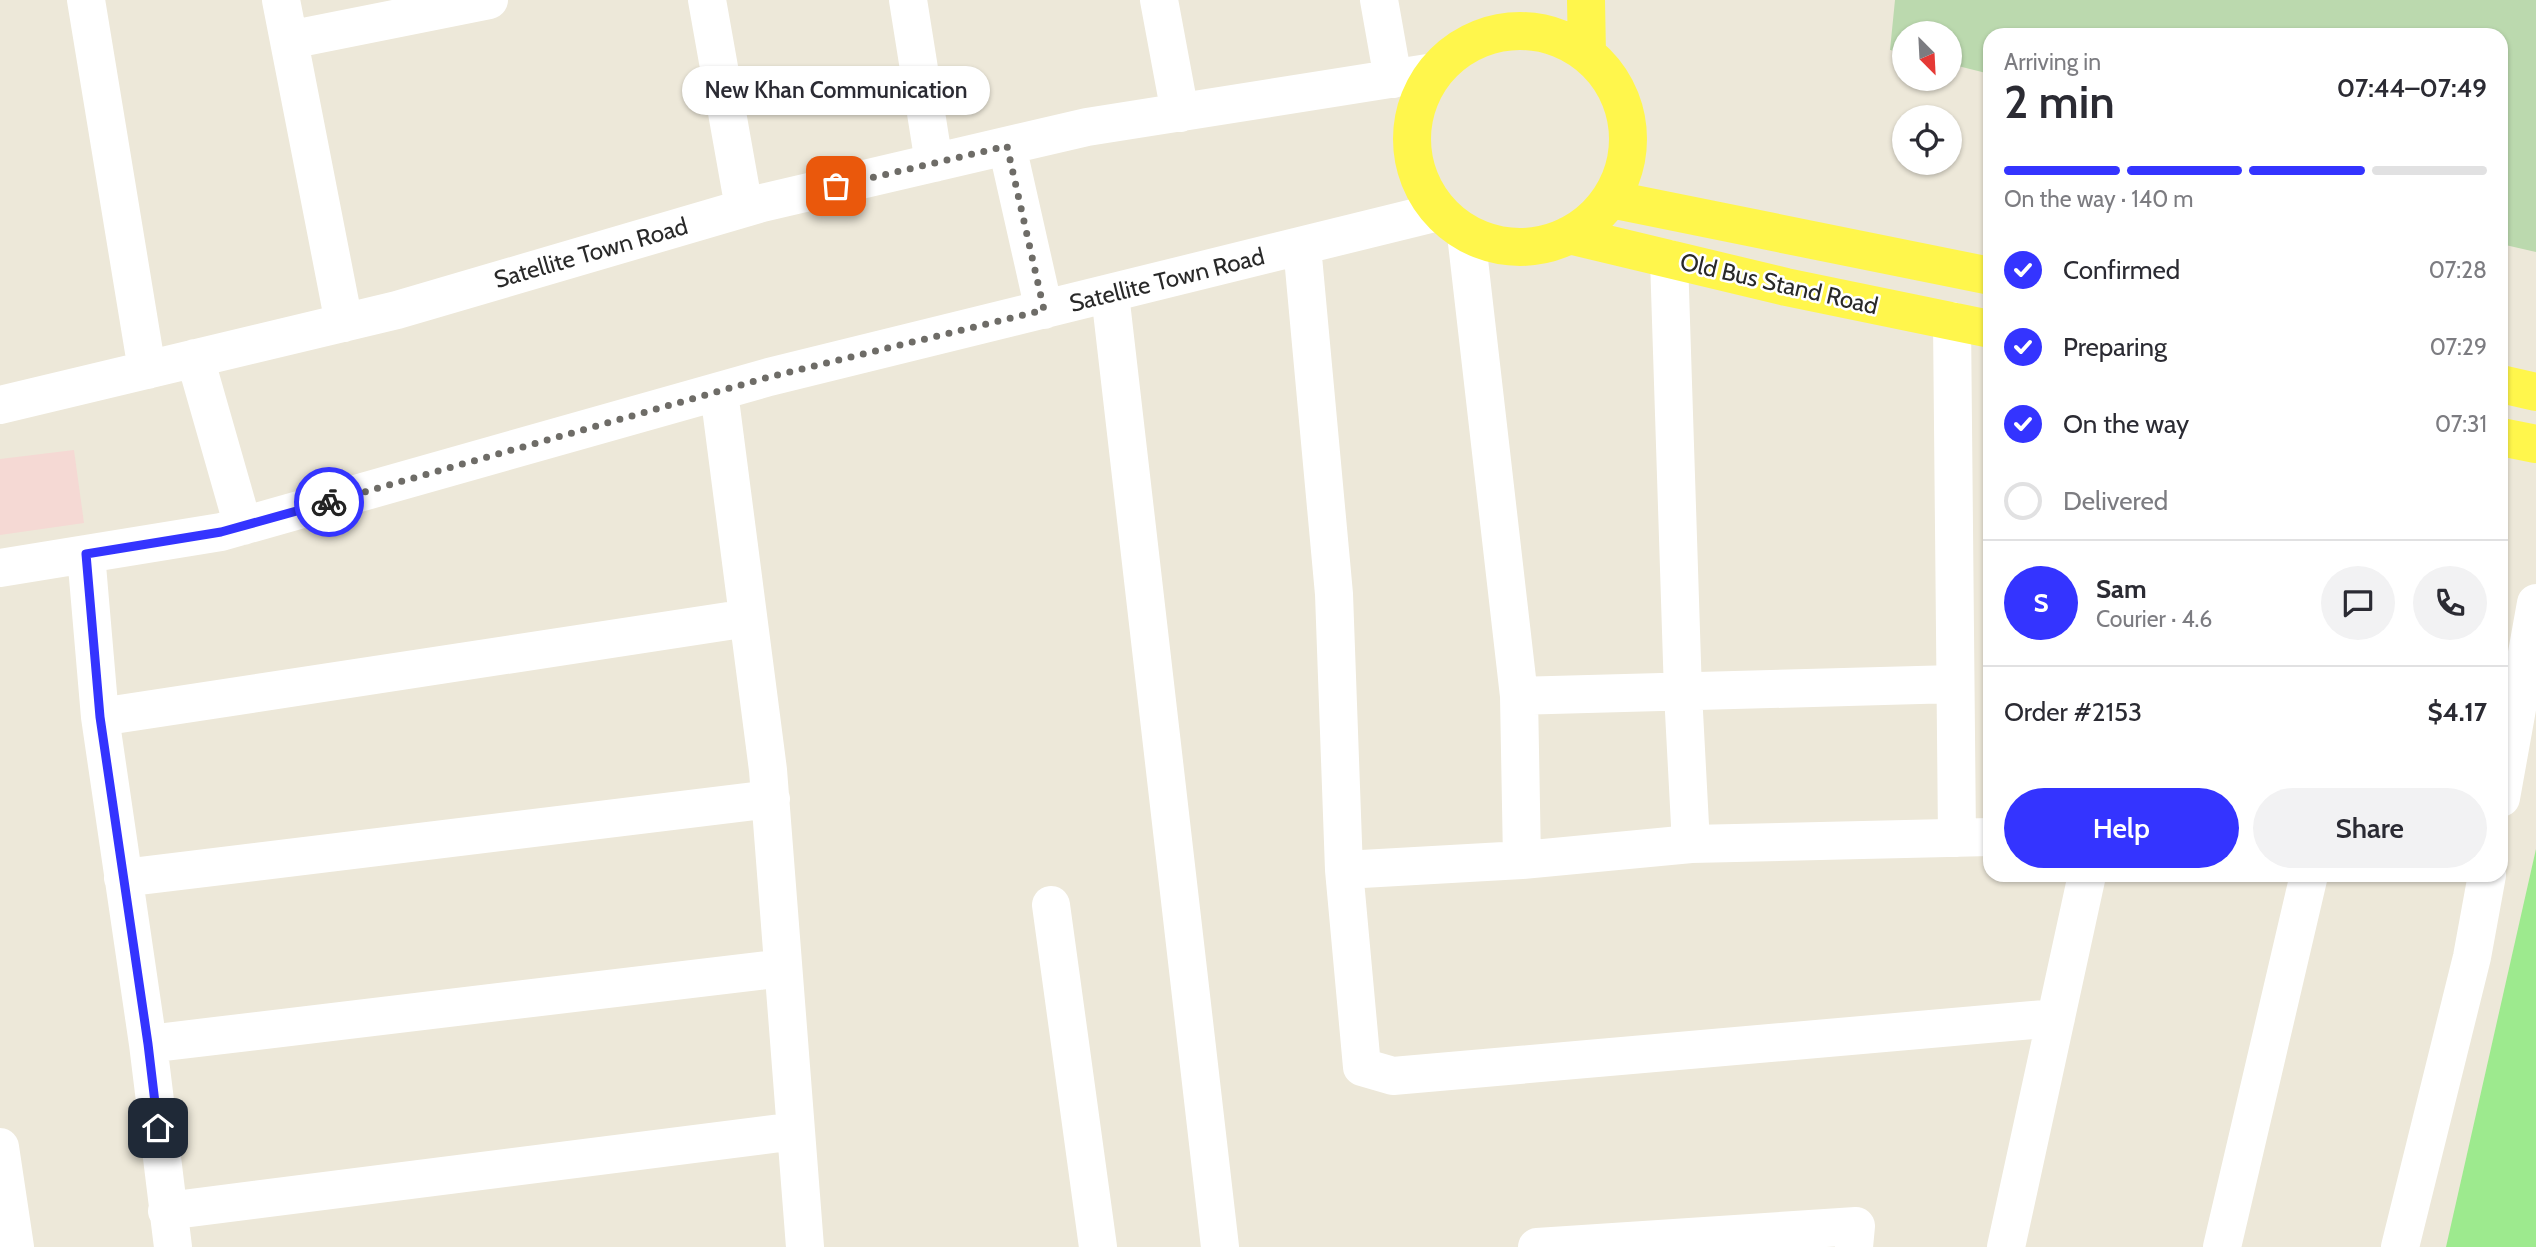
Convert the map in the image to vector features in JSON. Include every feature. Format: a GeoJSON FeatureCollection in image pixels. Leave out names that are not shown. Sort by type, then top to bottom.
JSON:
{"type":"FeatureCollection","features":[{"type":"Feature","properties":{"kind":"main road"},"geometry":{"type":"LineString","coordinates":[[1586,0],[1587,54]]}},
{"type":"Feature","properties":{"kind":"main road"},"geometry":{"type":"LineString","coordinates":[[1524,31],[1557,37],[1587,54],[1609,77],[1623,106],[1628,138],[1624,170],[1610,199],[1592,220],[1569,235],[1535,246],[1499,246],[1452,223],[1418,180],[1411,143],[1416,106],[1434,72],[1458,49],[1490,34],[1524,31]]}},
{"type":"Feature","properties":{"kind":"main road","name":"Old Bus Stand Road"},"geometry":{"type":"LineString","coordinates":[[1610,199],[1983,275]]}},
{"type":"Feature","properties":{"kind":"main road","name":"Old Bus Stand Road"},"geometry":{"type":"LineString","coordinates":[[1569,235],[1786,287],[1983,328]]}},
{"type":"Feature","properties":{"kind":"main road"},"geometry":{"type":"LineString","coordinates":[[2508,386],[2536,392]]}},
{"type":"Feature","properties":{"kind":"main road"},"geometry":{"type":"LineString","coordinates":[[2508,438],[2536,444]]}},
{"type":"Feature","properties":{"kind":"street"},"geometry":{"type":"LineString","coordinates":[[86,0],[146,370]]}},
{"type":"Feature","properties":{"kind":"street"},"geometry":{"type":"LineString","coordinates":[[281,0],[344,323]]}},
{"type":"Feature","properties":{"kind":"street"},"geometry":{"type":"LineString","coordinates":[[289,40],[489,0]]}},
{"type":"Feature","properties":{"kind":"street"},"geometry":{"type":"LineString","coordinates":[[707,0],[744,208]]}},
{"type":"Feature","properties":{"kind":"street"},"geometry":{"type":"LineString","coordinates":[[908,0],[934,163]]}},
{"type":"Feature","properties":{"kind":"street"},"geometry":{"type":"LineString","coordinates":[[1159,0],[1180,113]]}},
{"type":"Feature","properties":{"kind":"street"},"geometry":{"type":"LineString","coordinates":[[1379,0],[1393,79]]}},
{"type":"Feature","properties":{"kind":"street","name":"Satellite Town Road"},"geometry":{"type":"LineString","coordinates":[[0,405],[397,310],[744,208],[1087,127],[1434,72]]}},
{"type":"Feature","properties":{"kind":"street"},"geometry":{"type":"LineString","coordinates":[[1007,146],[1044,310]]}},
{"type":"Feature","properties":{"kind":"street"},"geometry":{"type":"LineString","coordinates":[[1452,223],[1519,696],[1522,860]]}},
{"type":"Feature","properties":{"kind":"street","name":"Satellite Town Road"},"geometry":{"type":"LineString","coordinates":[[0,568],[221,532],[769,377],[1302,246],[1452,223]]}},
{"type":"Feature","properties":{"kind":"street"},"geometry":{"type":"LineString","coordinates":[[1302,246],[1334,594],[1344,870],[1362,1067],[1393,1076],[2056,1018]]}},
{"type":"Feature","properties":{"kind":"street"},"geometry":{"type":"LineString","coordinates":[[1669,259],[1683,692],[1691,844]]}},
{"type":"Feature","properties":{"kind":"street"},"geometry":{"type":"LineString","coordinates":[[1110,294],[1220,1247]]}},
{"type":"Feature","properties":{"kind":"street"},"geometry":{"type":"LineString","coordinates":[[1344,870],[1522,860],[1691,844],[1973,838],[1955,684],[1952,321]]}},
{"type":"Feature","properties":{"kind":"street"},"geometry":{"type":"LineString","coordinates":[[195,358],[243,526]]}},
{"type":"Feature","properties":{"kind":"street"},"geometry":{"type":"LineString","coordinates":[[719,392],[771,799],[805,1247]]}},
{"type":"Feature","properties":{"kind":"street"},"geometry":{"type":"LineString","coordinates":[[86,554],[100,717],[148,1044],[170,1229],[796,1131]]}},
{"type":"Feature","properties":{"kind":"street"},"geometry":{"type":"LineString","coordinates":[[2508,759],[2536,603]]}},
{"type":"Feature","properties":{"kind":"street"},"geometry":{"type":"LineString","coordinates":[[100,717],[748,618]]}},
{"type":"Feature","properties":{"kind":"street"},"geometry":{"type":"LineString","coordinates":[[1519,696],[1955,684]]}},
{"type":"Feature","properties":{"kind":"street"},"geometry":{"type":"LineString","coordinates":[[123,878],[771,799]]}},
{"type":"Feature","properties":{"kind":"street"},"geometry":{"type":"LineString","coordinates":[[2006,1247],[2085,882]]}},
{"type":"Feature","properties":{"kind":"street"},"geometry":{"type":"LineString","coordinates":[[2222,1247],[2307,882]]}},
{"type":"Feature","properties":{"kind":"street"},"geometry":{"type":"LineString","coordinates":[[2400,1247],[2472,957],[2486,882]]}},
{"type":"Feature","properties":{"kind":"street"},"geometry":{"type":"LineString","coordinates":[[1051,905],[1098,1247]]}},
{"type":"Feature","properties":{"kind":"street"},"geometry":{"type":"LineString","coordinates":[[148,1044],[783,968]]}},
{"type":"Feature","properties":{"kind":"street"},"geometry":{"type":"LineString","coordinates":[[0,1147],[15,1247]]}},
{"type":"Feature","properties":{"kind":"street"},"geometry":{"type":"LineString","coordinates":[[1537,1247],[1855,1236]]}},
{"type":"Feature","properties":{"kind":"shaded area"},"geometry":{"type":"Polygon","coordinates":[[[74,450],[84,523],[0,535],[0,459],[74,450]]]}},
{"type":"Feature","properties":{"kind":"green space"},"geometry":{"type":"Polygon","coordinates":[[[1895,0],[2536,0],[2536,252],[2508,246],[2508,28],[1983,28],[1983,72],[1962,67],[1962,21],[1893,21],[1895,0]]]}},
{"type":"Feature","properties":{"kind":"green space"},"geometry":{"type":"Polygon","coordinates":[[[2536,849],[2536,1247],[2446,1247],[2536,849]]]}},
{"type":"Feature","properties":{"kind":"way so far"},"geometry":{"type":"LineString","coordinates":[[329,502],[769,377],[1044,310],[1007,146],[836,186]]}},
{"type":"Feature","properties":{"kind":"place","name":"New Khan Communication"},"geometry":{"type":"Point","coordinates":[836,186]}},
{"type":"Feature","properties":{"kind":"route"},"geometry":{"type":"LineString","coordinates":[[158,1128],[100,717],[86,554],[221,532],[329,502]]}}]}
